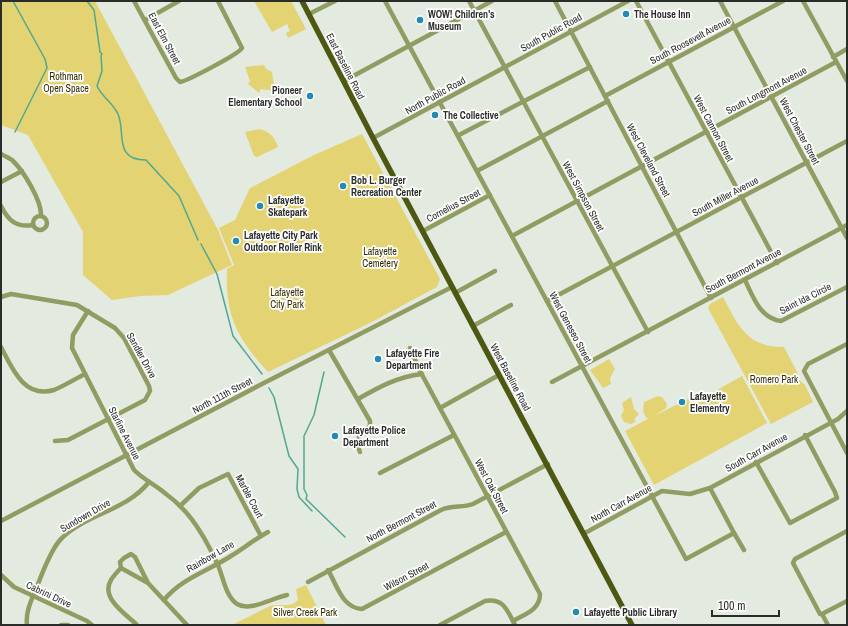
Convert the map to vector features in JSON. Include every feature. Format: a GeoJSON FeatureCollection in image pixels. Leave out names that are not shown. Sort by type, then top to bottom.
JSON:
{"type":"FeatureCollection","features":[{"type":"Feature","properties":{"kind":"main road","name":"East Baseline Road"},"geometry":{"type":"LineString","coordinates":[[302,1],[373,138]]}},
{"type":"Feature","properties":{"kind":"main road","name":"West Baseline Road"},"geometry":{"type":"LineString","coordinates":[[373,138],[585,533],[632,625]]}},
{"type":"Feature","properties":{"kind":"street","name":"East Elm Street"},"geometry":{"type":"LineString","coordinates":[[134,1],[176,78],[180,82],[240,52],[242,48],[218,1]]}},
{"type":"Feature","properties":{"kind":"street"},"geometry":{"type":"LineString","coordinates":[[145,20],[179,1]]}},
{"type":"Feature","properties":{"kind":"street"},"geometry":{"type":"LineString","coordinates":[[309,14],[335,1]]}},
{"type":"Feature","properties":{"kind":"street","name":"West Geneseo Street"},"geometry":{"type":"LineString","coordinates":[[385,1],[439,102],[459,135],[686,559],[734,533]]}},
{"type":"Feature","properties":{"kind":"street","name":"West Simpson Street"},"geometry":{"type":"LineString","coordinates":[[469,1],[648,332]]}},
{"type":"Feature","properties":{"kind":"street"},"geometry":{"type":"LineString","coordinates":[[344,81],[492,1]]}},
{"type":"Feature","properties":{"kind":"street","name":"West Cleveland Street"},"geometry":{"type":"LineString","coordinates":[[555,1],[711,298]]}},
{"type":"Feature","properties":{"kind":"street","name":"South Public Road"},"geometry":{"type":"LineString","coordinates":[[505,68],[628,1]]}},
{"type":"Feature","properties":{"kind":"street","name":"West Cannon Street"},"geometry":{"type":"LineString","coordinates":[[636,1],[777,263]]}},
{"type":"Feature","properties":{"kind":"street","name":"West Chester Street"},"geometry":{"type":"LineString","coordinates":[[720,1],[841,228]]}},
{"type":"Feature","properties":{"kind":"street","name":"South Roosevelt Avenue"},"geometry":{"type":"LineString","coordinates":[[478,171],[543,136],[669,62],[783,1]]}},
{"type":"Feature","properties":{"kind":"street"},"geometry":{"type":"LineString","coordinates":[[803,1],[847,81]]}},
{"type":"Feature","properties":{"kind":"street"},"geometry":{"type":"LineString","coordinates":[[833,56],[847,49]]}},
{"type":"Feature","properties":{"kind":"street","name":"South Longmont Avenue"},"geometry":{"type":"LineString","coordinates":[[512,236],[836,62]]}},
{"type":"Feature","properties":{"kind":"street"},"geometry":{"type":"LineString","coordinates":[[459,135],[590,67]]}},
{"type":"Feature","properties":{"kind":"street","name":"North Public Road"},"geometry":{"type":"LineString","coordinates":[[373,138],[505,68]]}},
{"type":"Feature","properties":{"kind":"street","name":"South Miller Avenue"},"geometry":{"type":"LineString","coordinates":[[547,301],[847,141]]}},
{"type":"Feature","properties":{"kind":"street"},"geometry":{"type":"LineString","coordinates":[[1,154],[12,160],[22,171],[38,201],[41,216]]}},
{"type":"Feature","properties":{"kind":"street"},"geometry":{"type":"LineString","coordinates":[[1,182],[22,171]]}},
{"type":"Feature","properties":{"kind":"street","name":"Cornelius Street"},"geometry":{"type":"LineString","coordinates":[[423,231],[490,195]]}},
{"type":"Feature","properties":{"kind":"street"},"geometry":{"type":"LineString","coordinates":[[1,206],[11,221],[20,226],[33,226],[38,230],[45,229],[47,226],[47,219],[41,216],[34,218],[33,226]]}},
{"type":"Feature","properties":{"kind":"street","name":"South Bermont Avenue"},"geometry":{"type":"LineString","coordinates":[[552,382],[847,225]]}},
{"type":"Feature","properties":{"kind":"street"},"geometry":{"type":"LineString","coordinates":[[841,228],[847,238]]}},
{"type":"Feature","properties":{"kind":"street","name":"North 111th Street"},"geometry":{"type":"LineString","coordinates":[[1,521],[329,350],[495,271]]}},
{"type":"Feature","properties":{"kind":"street","name":"Saint Ida Circle"},"geometry":{"type":"LineString","coordinates":[[745,280],[760,310],[766,316],[781,321],[847,287]]}},
{"type":"Feature","properties":{"kind":"street","name":"Sandler Drive"},"geometry":{"type":"LineString","coordinates":[[1,297],[11,294],[77,305],[119,332],[149,386],[150,391],[145,400],[108,419]]}},
{"type":"Feature","properties":{"kind":"street"},"geometry":{"type":"LineString","coordinates":[[473,326],[511,305]]}},
{"type":"Feature","properties":{"kind":"street","name":"Starline Avenue"},"geometry":{"type":"LineString","coordinates":[[88,311],[73,335],[71,341],[74,353],[134,470],[180,506],[200,532],[218,563],[228,592],[233,599],[242,606],[252,607],[274,598],[287,595]]}},
{"type":"Feature","properties":{"kind":"street"},"geometry":{"type":"LineString","coordinates":[[847,344],[805,367],[805,375],[847,453]]}},
{"type":"Feature","properties":{"kind":"street"},"geometry":{"type":"LineString","coordinates":[[1,347],[18,378],[30,388],[40,391],[56,389],[85,374]]}},
{"type":"Feature","properties":{"kind":"street","name":"West Oak Street"},"geometry":{"type":"LineString","coordinates":[[410,348],[454,435],[540,594],[540,601],[536,608],[514,623]]}},
{"type":"Feature","properties":{"kind":"street"},"geometry":{"type":"LineString","coordinates":[[329,350],[370,421],[370,426],[359,436],[358,447],[360,452]]}},
{"type":"Feature","properties":{"kind":"street"},"geometry":{"type":"LineString","coordinates":[[358,399],[389,382],[406,376],[422,374]]}},
{"type":"Feature","properties":{"kind":"street"},"geometry":{"type":"LineString","coordinates":[[440,408],[499,375]]}},
{"type":"Feature","properties":{"kind":"street","name":"South Carr Avenue"},"geometry":{"type":"LineString","coordinates":[[690,494],[710,488],[830,422],[847,411]]}},
{"type":"Feature","properties":{"kind":"street"},"geometry":{"type":"LineString","coordinates":[[55,441],[68,440],[108,419]]}},
{"type":"Feature","properties":{"kind":"street"},"geometry":{"type":"LineString","coordinates":[[380,473],[454,435]]}},
{"type":"Feature","properties":{"kind":"street"},"geometry":{"type":"LineString","coordinates":[[756,462],[790,523],[837,498],[805,435]]}},
{"type":"Feature","properties":{"kind":"street","name":"North Bermont Street"},"geometry":{"type":"LineString","coordinates":[[308,582],[441,510],[450,506],[466,506],[488,497],[548,464]]}},
{"type":"Feature","properties":{"kind":"street","name":"Marble Court"},"geometry":{"type":"LineString","coordinates":[[180,506],[199,488],[228,474],[261,536]]}},
{"type":"Feature","properties":{"kind":"street","name":"Sundown Drive"},"geometry":{"type":"LineString","coordinates":[[27,625],[28,608],[60,539],[70,531],[130,500],[149,482]]}},
{"type":"Feature","properties":{"kind":"street"},"geometry":{"type":"LineString","coordinates":[[710,488],[744,550]]}},
{"type":"Feature","properties":{"kind":"street","name":"North Carr Avenue"},"geometry":{"type":"LineString","coordinates":[[585,533],[662,491],[690,494]]}},
{"type":"Feature","properties":{"kind":"street"},"geometry":{"type":"LineString","coordinates":[[828,625],[822,614],[820,614],[793,563],[795,559],[847,531]]}},
{"type":"Feature","properties":{"kind":"street","name":"Rainbow Lane"},"geometry":{"type":"LineString","coordinates":[[164,600],[184,582],[268,532]]}},
{"type":"Feature","properties":{"kind":"street","name":"Wilson Street"},"geometry":{"type":"LineString","coordinates":[[328,570],[346,604],[355,609],[362,609],[506,532]]}},
{"type":"Feature","properties":{"kind":"street"},"geometry":{"type":"LineString","coordinates":[[148,584],[140,563],[131,554],[120,562],[122,568],[148,584],[187,625]]}},
{"type":"Feature","properties":{"kind":"street"},"geometry":{"type":"LineString","coordinates":[[122,568],[111,580],[109,594],[112,601],[137,625]]}},
{"type":"Feature","properties":{"kind":"street","name":"Cabrini Drive"},"geometry":{"type":"LineString","coordinates":[[1,575],[14,587],[87,621],[92,625]]}},
{"type":"Feature","properties":{"kind":"street"},"geometry":{"type":"LineString","coordinates":[[440,625],[485,601],[493,600],[503,604],[514,623]]}},
{"type":"Feature","properties":{"kind":"street"},"geometry":{"type":"LineString","coordinates":[[822,614],[847,601]]}},
{"type":"Feature","properties":{"kind":"street"},"geometry":{"type":"LineString","coordinates":[[61,625],[68,625]]}},
{"type":"Feature","properties":{"kind":"green space","name":"Rothman Open Space"},"geometry":{"type":"Polygon","coordinates":[[[1,1],[95,1],[218,230],[232,265],[168,295],[140,296],[112,300],[83,275],[83,232],[28,135],[1,125],[1,1]]]}},
{"type":"Feature","properties":{"kind":"green space"},"geometry":{"type":"Polygon","coordinates":[[[254,1],[291,1],[306,29],[288,38],[286,33],[290,31],[287,24],[272,32],[254,1]]]}},
{"type":"Feature","properties":{"kind":"green space"},"geometry":{"type":"Polygon","coordinates":[[[264,65],[266,69],[272,72],[275,91],[261,89],[259,93],[248,84],[250,81],[245,67],[264,65]]]}},
{"type":"Feature","properties":{"kind":"green space"},"geometry":{"type":"Polygon","coordinates":[[[260,129],[272,135],[278,147],[257,157],[254,156],[245,132],[260,129]]]}},
{"type":"Feature","properties":{"kind":"green space","name":"Lafayette City Park"},"geometry":{"type":"Polygon","coordinates":[[[362,134],[440,279],[437,287],[368,324],[268,372],[248,348],[235,325],[228,300],[227,286],[227,269],[234,265],[219,228],[235,220],[250,188],[314,155],[362,134]]]}},
{"type":"Feature","properties":{"kind":"green space","name":"Romero Park"},"geometry":{"type":"Polygon","coordinates":[[[723,297],[740,326],[753,339],[771,346],[784,347],[797,372],[799,380],[805,385],[813,402],[771,424],[708,308],[710,304],[723,297]]]}},
{"type":"Feature","properties":{"kind":"green space"},"geometry":{"type":"Polygon","coordinates":[[[609,359],[615,369],[610,378],[611,384],[603,388],[590,370],[609,359]]]}},
{"type":"Feature","properties":{"kind":"green space"},"geometry":{"type":"Polygon","coordinates":[[[742,376],[767,423],[654,485],[625,431],[648,419],[643,409],[644,402],[658,396],[662,397],[667,404],[666,408],[654,416],[696,395],[699,400],[742,376]]]}},
{"type":"Feature","properties":{"kind":"green space"},"geometry":{"type":"Polygon","coordinates":[[[631,397],[634,409],[639,414],[634,419],[636,421],[631,424],[624,422],[621,416],[624,410],[622,403],[631,397]]]}},
{"type":"Feature","properties":{"kind":"green space","name":"Silver Creek Park"},"geometry":{"type":"Polygon","coordinates":[[[306,585],[326,625],[232,625],[270,606],[295,603],[298,600],[296,589],[306,585]]]}},
{"type":"Feature","properties":{"kind":"waterway"},"geometry":{"type":"LineString","coordinates":[[13,1],[45,59],[47,68],[15,132]]}},
{"type":"Feature","properties":{"kind":"waterway"},"geometry":{"type":"LineString","coordinates":[[87,1],[94,10],[100,52],[102,54],[102,71],[97,86],[118,114],[125,150],[129,155],[136,159],[146,160],[179,196],[198,240]]}},
{"type":"Feature","properties":{"kind":"waterway"},"geometry":{"type":"LineString","coordinates":[[201,244],[217,274],[233,336],[262,374]]}},
{"type":"Feature","properties":{"kind":"waterway"},"geometry":{"type":"LineString","coordinates":[[324,372],[314,415],[304,436],[304,489],[307,495],[306,499],[345,537]]}},
{"type":"Feature","properties":{"kind":"waterway"},"geometry":{"type":"LineString","coordinates":[[269,388],[274,397],[289,456],[298,469],[297,489],[299,497],[312,511]]}},
{"type":"Feature","properties":{"kind":"place","name":"The House Inn"},"geometry":{"type":"Point","coordinates":[626,14]}},
{"type":"Feature","properties":{"kind":"place","name":"WOW! Children's Museum"},"geometry":{"type":"Point","coordinates":[420,20]}},
{"type":"Feature","properties":{"kind":"place","name":"Pioneer Elementary School"},"geometry":{"type":"Point","coordinates":[310,96]}},
{"type":"Feature","properties":{"kind":"place","name":"The Collective"},"geometry":{"type":"Point","coordinates":[435,115]}},
{"type":"Feature","properties":{"kind":"place","name":"Bob L. Burger Recreation Center"},"geometry":{"type":"Point","coordinates":[343,186]}},
{"type":"Feature","properties":{"kind":"place","name":"Lafayette Skatepark"},"geometry":{"type":"Point","coordinates":[260,206]}},
{"type":"Feature","properties":{"kind":"place","name":"Lafayette City Park Outdoor Roller Rink"},"geometry":{"type":"Point","coordinates":[236,241]}},
{"type":"Feature","properties":{"kind":"place","name":"Lafayette Fire Department"},"geometry":{"type":"Point","coordinates":[378,359]}},
{"type":"Feature","properties":{"kind":"place","name":"Lafayette Elementry"},"geometry":{"type":"Point","coordinates":[682,402]}},
{"type":"Feature","properties":{"kind":"place","name":"Lafayette Police Department"},"geometry":{"type":"Point","coordinates":[335,436]}},
{"type":"Feature","properties":{"kind":"place","name":"Lafayette Public Library"},"geometry":{"type":"Point","coordinates":[576,612]}},
{"type":"Feature","properties":{"kind":"park label","name":"Lafayette Cemetery"},"geometry":{"type":"Point","coordinates":[380,256]}}]}
